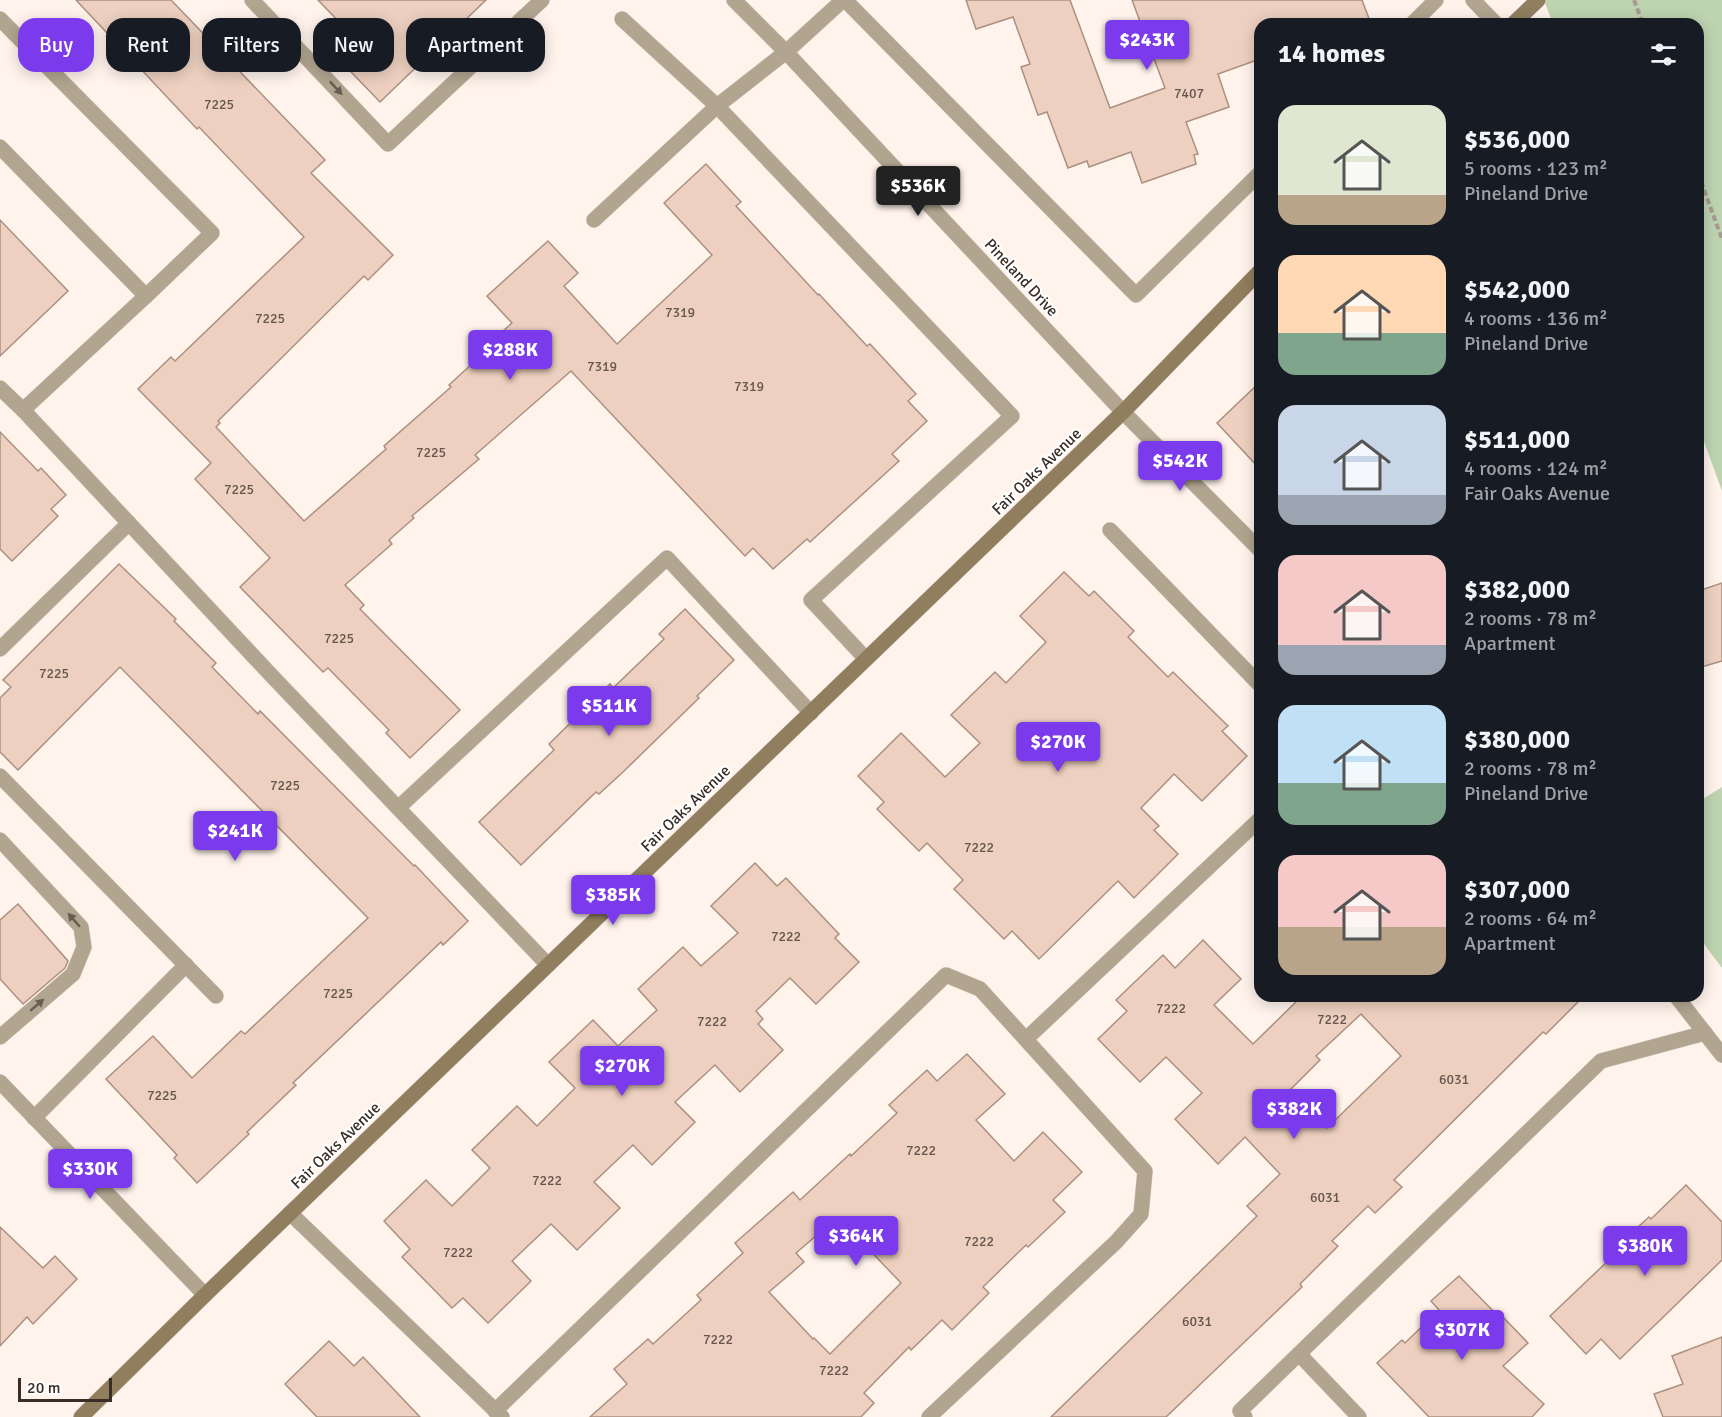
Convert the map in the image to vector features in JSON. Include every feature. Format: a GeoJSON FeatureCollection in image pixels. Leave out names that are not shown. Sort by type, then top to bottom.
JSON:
{"type":"FeatureCollection","features":[{"type":"Feature","properties":{"kind":"main road"},"geometry":{"type":"LineString","coordinates":[[1519,18],[1535,3]]}},
{"type":"Feature","properties":{"kind":"main road","name":"Fair Oaks Avenue"},"geometry":{"type":"LineString","coordinates":[[81,1417],[1123,412],[1254,278]]}},
{"type":"Feature","properties":{"kind":"street"},"geometry":{"type":"LineString","coordinates":[[252,0],[388,144],[542,0]]}},
{"type":"Feature","properties":{"kind":"street","name":"Pineland Drive"},"geometry":{"type":"LineString","coordinates":[[734,0],[786,52],[1123,412],[1254,544]]}},
{"type":"Feature","properties":{"kind":"street"},"geometry":{"type":"LineString","coordinates":[[594,220],[717,106],[786,52],[844,0],[1136,295],[1254,179]]}},
{"type":"Feature","properties":{"kind":"street"},"geometry":{"type":"LineString","coordinates":[[1418,18],[1437,0]]}},
{"type":"Feature","properties":{"kind":"street"},"geometry":{"type":"LineString","coordinates":[[1473,0],[1490,18]]}},
{"type":"Feature","properties":{"kind":"street"},"geometry":{"type":"LineString","coordinates":[[0,19],[212,232],[23,410]]}},
{"type":"Feature","properties":{"kind":"street"},"geometry":{"type":"LineString","coordinates":[[621,19],[717,106],[1012,416],[811,600],[866,659]]}},
{"type":"Feature","properties":{"kind":"street"},"geometry":{"type":"LineString","coordinates":[[0,147],[146,296]]}},
{"type":"Feature","properties":{"kind":"street"},"geometry":{"type":"LineString","coordinates":[[0,388],[548,965]]}},
{"type":"Feature","properties":{"kind":"street"},"geometry":{"type":"LineString","coordinates":[[0,649],[129,523]]}},
{"type":"Feature","properties":{"kind":"street"},"geometry":{"type":"LineString","coordinates":[[1110,530],[1254,679]]}},
{"type":"Feature","properties":{"kind":"street"},"geometry":{"type":"LineString","coordinates":[[398,807],[667,558],[811,713]]}},
{"type":"Feature","properties":{"kind":"street"},"geometry":{"type":"LineString","coordinates":[[0,776],[216,996]]}},
{"type":"Feature","properties":{"kind":"street"},"geometry":{"type":"LineString","coordinates":[[1026,1040],[1254,825]]}},
{"type":"Feature","properties":{"kind":"street"},"geometry":{"type":"LineString","coordinates":[[0,1037],[74,974],[84,947],[81,927],[2,845]]}},
{"type":"Feature","properties":{"kind":"street"},"geometry":{"type":"LineString","coordinates":[[34,1118],[186,965]]}},
{"type":"Feature","properties":{"kind":"street"},"geometry":{"type":"LineString","coordinates":[[290,1213],[499,1414],[946,975],[980,989],[1145,1171],[1141,1214],[1116,1242],[929,1417]]}},
{"type":"Feature","properties":{"kind":"street"},"geometry":{"type":"LineString","coordinates":[[1681,1002],[1722,1055]]}},
{"type":"Feature","properties":{"kind":"street"},"geometry":{"type":"LineString","coordinates":[[1245,1417],[1240,1411],[1601,1061],[1705,1033]]}},
{"type":"Feature","properties":{"kind":"street"},"geometry":{"type":"LineString","coordinates":[[0,1082],[205,1295]]}},
{"type":"Feature","properties":{"kind":"street"},"geometry":{"type":"LineString","coordinates":[[1299,1354],[1359,1417]]}},
{"type":"Feature","properties":{"kind":"path"},"geometry":{"type":"LineString","coordinates":[[1634,0],[1641,18]]}},
{"type":"Feature","properties":{"kind":"path"},"geometry":{"type":"LineString","coordinates":[[1704,189],[1722,238]]}},
{"type":"Feature","properties":{"kind":"green space"},"geometry":{"type":"Polygon","coordinates":[[[1544,0],[1722,0],[1722,491],[1704,442],[1704,18],[1551,18],[1544,0]]]}},
{"type":"Feature","properties":{"kind":"green space"},"geometry":{"type":"Polygon","coordinates":[[[1722,787],[1722,968],[1704,944],[1704,798],[1722,787]]]}},
{"type":"Feature","properties":{"kind":"building"},"geometry":{"type":"Polygon","coordinates":[[[76,0],[171,0],[188,18],[106,18],[106,32],[76,0]]]}},
{"type":"Feature","properties":{"kind":"building"},"geometry":{"type":"Polygon","coordinates":[[[318,0],[486,0],[467,18],[406,18],[406,72],[411,72],[380,102],[351,72],[394,72],[394,18],[335,18],[318,0]]]}},
{"type":"Feature","properties":{"kind":"building"},"geometry":{"type":"Polygon","coordinates":[[[966,0],[1070,0],[1110,108],[1165,88],[1132,0],[1362,0],[1369,18],[1254,18],[1254,61],[1218,74],[1229,107],[1186,122],[1198,154],[1194,155],[1196,164],[1142,183],[1131,152],[1089,167],[1087,161],[1068,168],[1047,112],[1038,115],[1021,67],[1030,64],[1013,17],[976,29],[966,0]]]}},
{"type":"Feature","properties":{"kind":"building"},"geometry":{"type":"Polygon","coordinates":[[[190,20],[202,32],[202,72],[240,72],[325,160],[311,173],[393,255],[368,280],[364,276],[218,421],[220,423],[216,427],[304,521],[386,449],[384,446],[451,387],[449,385],[474,362],[472,359],[512,323],[487,296],[548,241],[578,273],[564,286],[617,344],[712,255],[664,203],[706,164],[741,202],[736,206],[818,295],[867,346],[870,344],[916,394],[908,401],[927,421],[892,454],[899,461],[810,542],[807,539],[773,569],[753,548],[745,556],[571,371],[475,455],[479,459],[412,516],[414,518],[389,540],[392,544],[345,585],[364,605],[360,609],[460,710],[410,758],[386,733],[389,730],[328,668],[323,672],[240,587],[270,558],[195,479],[211,463],[138,389],[171,357],[175,361],[304,237],[199,127],[197,129],[144,72],[190,72],[190,20]]]}},
{"type":"Feature","properties":{"kind":"building"},"geometry":{"type":"Polygon","coordinates":[[[0,220],[68,291],[0,356],[0,220]]]}},
{"type":"Feature","properties":{"kind":"building"},"geometry":{"type":"Polygon","coordinates":[[[1254,388],[1254,463],[1217,423],[1254,388]]]}},
{"type":"Feature","properties":{"kind":"building"},"geometry":{"type":"Polygon","coordinates":[[[0,432],[38,471],[41,468],[66,495],[51,509],[58,516],[12,561],[0,549],[0,432]]]}},
{"type":"Feature","properties":{"kind":"building"},"geometry":{"type":"Polygon","coordinates":[[[119,564],[176,619],[174,621],[216,663],[212,667],[258,714],[260,711],[468,921],[443,945],[441,942],[293,1083],[296,1085],[197,1183],[174,1158],[177,1155],[106,1079],[153,1036],[192,1078],[241,1031],[245,1034],[368,918],[120,667],[18,770],[0,752],[0,698],[11,687],[3,680],[119,564]]]}},
{"type":"Feature","properties":{"kind":"building"},"geometry":{"type":"Polygon","coordinates":[[[1064,572],[1089,596],[1094,591],[1134,631],[1128,637],[1168,677],[1173,672],[1228,726],[1222,731],[1247,756],[1202,801],[1174,774],[1141,808],[1159,826],[1154,830],[1178,854],[1134,898],[1118,881],[1039,959],[1012,931],[1004,939],[954,889],[963,880],[927,843],[919,851],[877,809],[884,802],[858,776],[901,733],[945,777],[980,743],[951,715],[995,672],[1006,683],[1046,642],[1020,616],[1064,572]]]}},
{"type":"Feature","properties":{"kind":"building"},"geometry":{"type":"Polygon","coordinates":[[[1722,583],[1722,661],[1704,666],[1704,589],[1722,583]]]}},
{"type":"Feature","properties":{"kind":"building"},"geometry":{"type":"Polygon","coordinates":[[[685,609],[734,660],[697,696],[699,698],[623,772],[599,794],[596,792],[521,865],[479,822],[554,750],[549,744],[610,684],[613,688],[664,639],[659,634],[685,609]]]}},
{"type":"Feature","properties":{"kind":"building"},"geometry":{"type":"Polygon","coordinates":[[[755,863],[777,886],[786,878],[839,934],[835,938],[859,962],[816,1004],[790,978],[756,1011],[763,1019],[758,1024],[783,1050],[740,1092],[715,1065],[675,1102],[695,1122],[652,1165],[633,1145],[594,1182],[620,1208],[577,1250],[551,1224],[512,1261],[531,1281],[488,1323],[463,1298],[452,1308],[402,1257],[410,1249],[384,1221],[426,1180],[452,1206],[490,1168],[472,1150],[517,1106],[537,1126],[575,1088],[549,1062],[593,1020],[618,1046],[657,1010],[638,989],[683,947],[701,966],[738,933],[711,906],[755,863]]]}},
{"type":"Feature","properties":{"kind":"building"},"geometry":{"type":"Polygon","coordinates":[[[18,904],[68,961],[65,968],[23,1004],[0,979],[0,920],[18,904]]]}},
{"type":"Feature","properties":{"kind":"building"},"geometry":{"type":"Polygon","coordinates":[[[1203,940],[1241,979],[1214,1005],[1253,1044],[1296,1002],[1578,1002],[1546,1034],[1543,1032],[1394,1180],[1402,1187],[1375,1213],[1368,1206],[1332,1241],[1338,1246],[1300,1284],[1302,1287],[1166,1417],[1051,1417],[1257,1216],[1247,1206],[1280,1174],[1245,1137],[1218,1164],[1175,1119],[1202,1093],[1166,1057],[1140,1082],[1098,1039],[1127,1011],[1116,1000],[1163,955],[1175,968],[1203,940]],[[1361,1014],[1316,1056],[1320,1060],[1290,1090],[1327,1128],[1401,1056],[1361,1014]]]}},
{"type":"Feature","properties":{"kind":"building"},"geometry":{"type":"Polygon","coordinates":[[[967,1054],[1005,1094],[976,1120],[1014,1161],[1043,1132],[1082,1172],[1053,1200],[1065,1212],[1028,1247],[1026,1245],[983,1287],[989,1293],[952,1330],[942,1320],[911,1350],[909,1347],[864,1393],[874,1403],[861,1417],[590,1417],[627,1384],[614,1369],[648,1339],[653,1344],[701,1300],[697,1295],[743,1253],[735,1243],[793,1192],[800,1200],[850,1154],[851,1156],[897,1113],[889,1105],[927,1070],[937,1081],[967,1054]],[[838,1217],[796,1253],[804,1262],[769,1292],[830,1354],[901,1283],[838,1217]]]}},
{"type":"Feature","properties":{"kind":"building"},"geometry":{"type":"Polygon","coordinates":[[[1686,1185],[1722,1222],[1722,1260],[1620,1359],[1601,1339],[1586,1354],[1550,1316],[1631,1239],[1628,1236],[1649,1217],[1651,1219],[1686,1185]]]}},
{"type":"Feature","properties":{"kind":"building"},"geometry":{"type":"Polygon","coordinates":[[[0,1227],[43,1268],[55,1256],[77,1279],[33,1324],[27,1317],[0,1346],[0,1227]]]}},
{"type":"Feature","properties":{"kind":"building"},"geometry":{"type":"Polygon","coordinates":[[[1459,1276],[1528,1343],[1503,1366],[1544,1404],[1532,1417],[1429,1417],[1377,1363],[1402,1340],[1405,1343],[1439,1310],[1431,1301],[1459,1276]]]}},
{"type":"Feature","properties":{"kind":"building"},"geometry":{"type":"Polygon","coordinates":[[[1722,1337],[1722,1417],[1663,1417],[1654,1394],[1683,1384],[1672,1356],[1722,1337]]]}},
{"type":"Feature","properties":{"kind":"building"},"geometry":{"type":"Polygon","coordinates":[[[329,1341],[354,1366],[363,1357],[420,1417],[317,1417],[285,1384],[329,1341]]]}}]}
